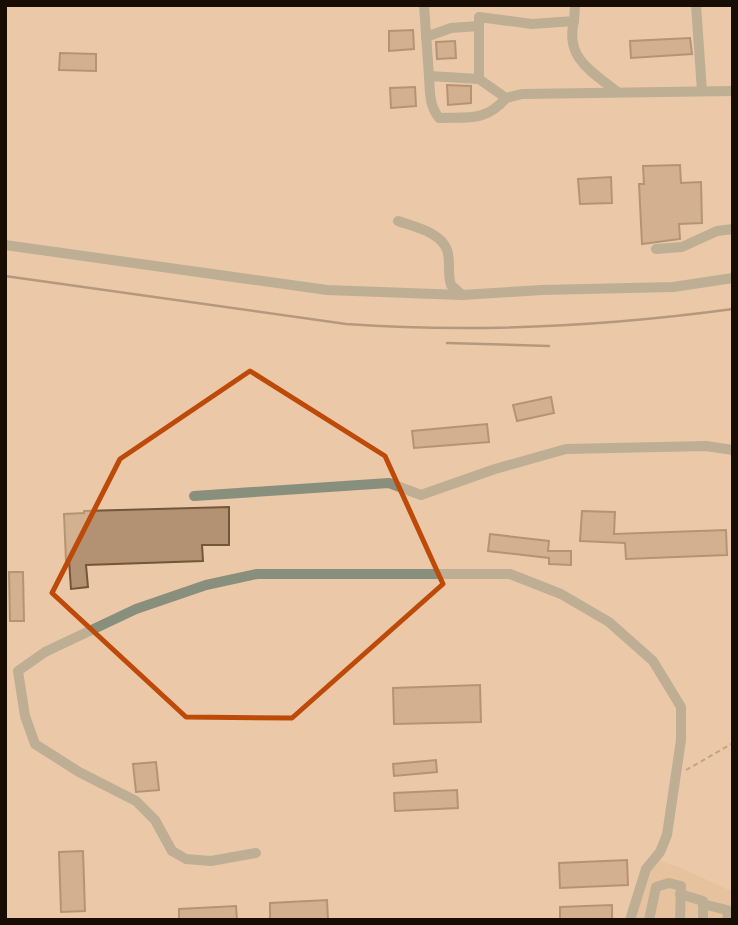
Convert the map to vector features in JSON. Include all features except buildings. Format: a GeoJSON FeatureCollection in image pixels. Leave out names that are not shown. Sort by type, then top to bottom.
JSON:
{"type":"FeatureCollection","features":[{"type":"Feature","properties":{"kind":"street"},"geometry":{"type":"LineString","coordinates":[[424,5],[431,106],[439,118],[489,114],[506,99],[522,94],[733,91]]}},
{"type":"Feature","properties":{"kind":"street"},"geometry":{"type":"LineString","coordinates":[[477,5],[479,79]]}},
{"type":"Feature","properties":{"kind":"street"},"geometry":{"type":"LineString","coordinates":[[575,5],[571,37],[575,53],[588,69],[616,91]]}},
{"type":"Feature","properties":{"kind":"street"},"geometry":{"type":"LineString","coordinates":[[696,5],[702,91]]}},
{"type":"Feature","properties":{"kind":"street"},"geometry":{"type":"LineString","coordinates":[[426,37],[479,22],[533,24],[574,21]]}},
{"type":"Feature","properties":{"kind":"street"},"geometry":{"type":"LineString","coordinates":[[429,76],[479,79],[506,99]]}},
{"type":"Feature","properties":{"kind":"street"},"geometry":{"type":"LineString","coordinates":[[398,221],[441,240],[447,250],[451,285],[462,295]]}},
{"type":"Feature","properties":{"kind":"street"},"geometry":{"type":"LineString","coordinates":[[656,249],[682,247],[717,231],[733,229]]}},
{"type":"Feature","properties":{"kind":"street"},"geometry":{"type":"LineString","coordinates":[[5,245],[327,290],[462,295],[673,287],[733,278]]}},
{"type":"Feature","properties":{"kind":"street"},"geometry":{"type":"LineString","coordinates":[[194,496],[389,483],[421,495],[495,469],[566,449],[706,446],[733,450]]}},
{"type":"Feature","properties":{"kind":"street"},"geometry":{"type":"LineString","coordinates":[[256,853],[211,861],[186,859],[172,850],[155,820],[136,801],[79,772],[35,744],[25,716],[18,670],[46,652],[136,609],[206,585],[257,574],[510,574],[561,594],[609,622],[653,661],[681,707],[681,740],[667,835],[660,852],[646,869],[630,920]]}},
{"type":"Feature","properties":{"kind":"street"},"geometry":{"type":"LineString","coordinates":[[653,919],[656,887],[669,883],[681,886],[680,920]]}},
{"type":"Feature","properties":{"kind":"street"},"geometry":{"type":"LineString","coordinates":[[680,894],[729,913]]}},
{"type":"Feature","properties":{"kind":"street"},"geometry":{"type":"LineString","coordinates":[[703,904],[703,920]]}},
{"type":"Feature","properties":{"kind":"path"},"geometry":{"type":"LineString","coordinates":[[676,776],[733,743]]}},
{"type":"Feature","properties":{"kind":"highlighted area"},"geometry":{"type":"Polygon","coordinates":[[[250,371],[385,456],[443,584],[292,718],[186,717],[52,593],[120,459],[250,371]]]}},
{"type":"Feature","properties":{"kind":"shaded area"},"geometry":{"type":"Polygon","coordinates":[[[659,861],[679,867],[733,892],[733,920],[635,920],[649,872],[659,861]]]}},
{"type":"Feature","properties":{"kind":"railway"},"geometry":{"type":"LineString","coordinates":[[5,276],[346,324],[394,327],[491,328],[588,324],[733,309]]}},
{"type":"Feature","properties":{"kind":"railway"},"geometry":{"type":"LineString","coordinates":[[447,343],[549,346]]}}]}
